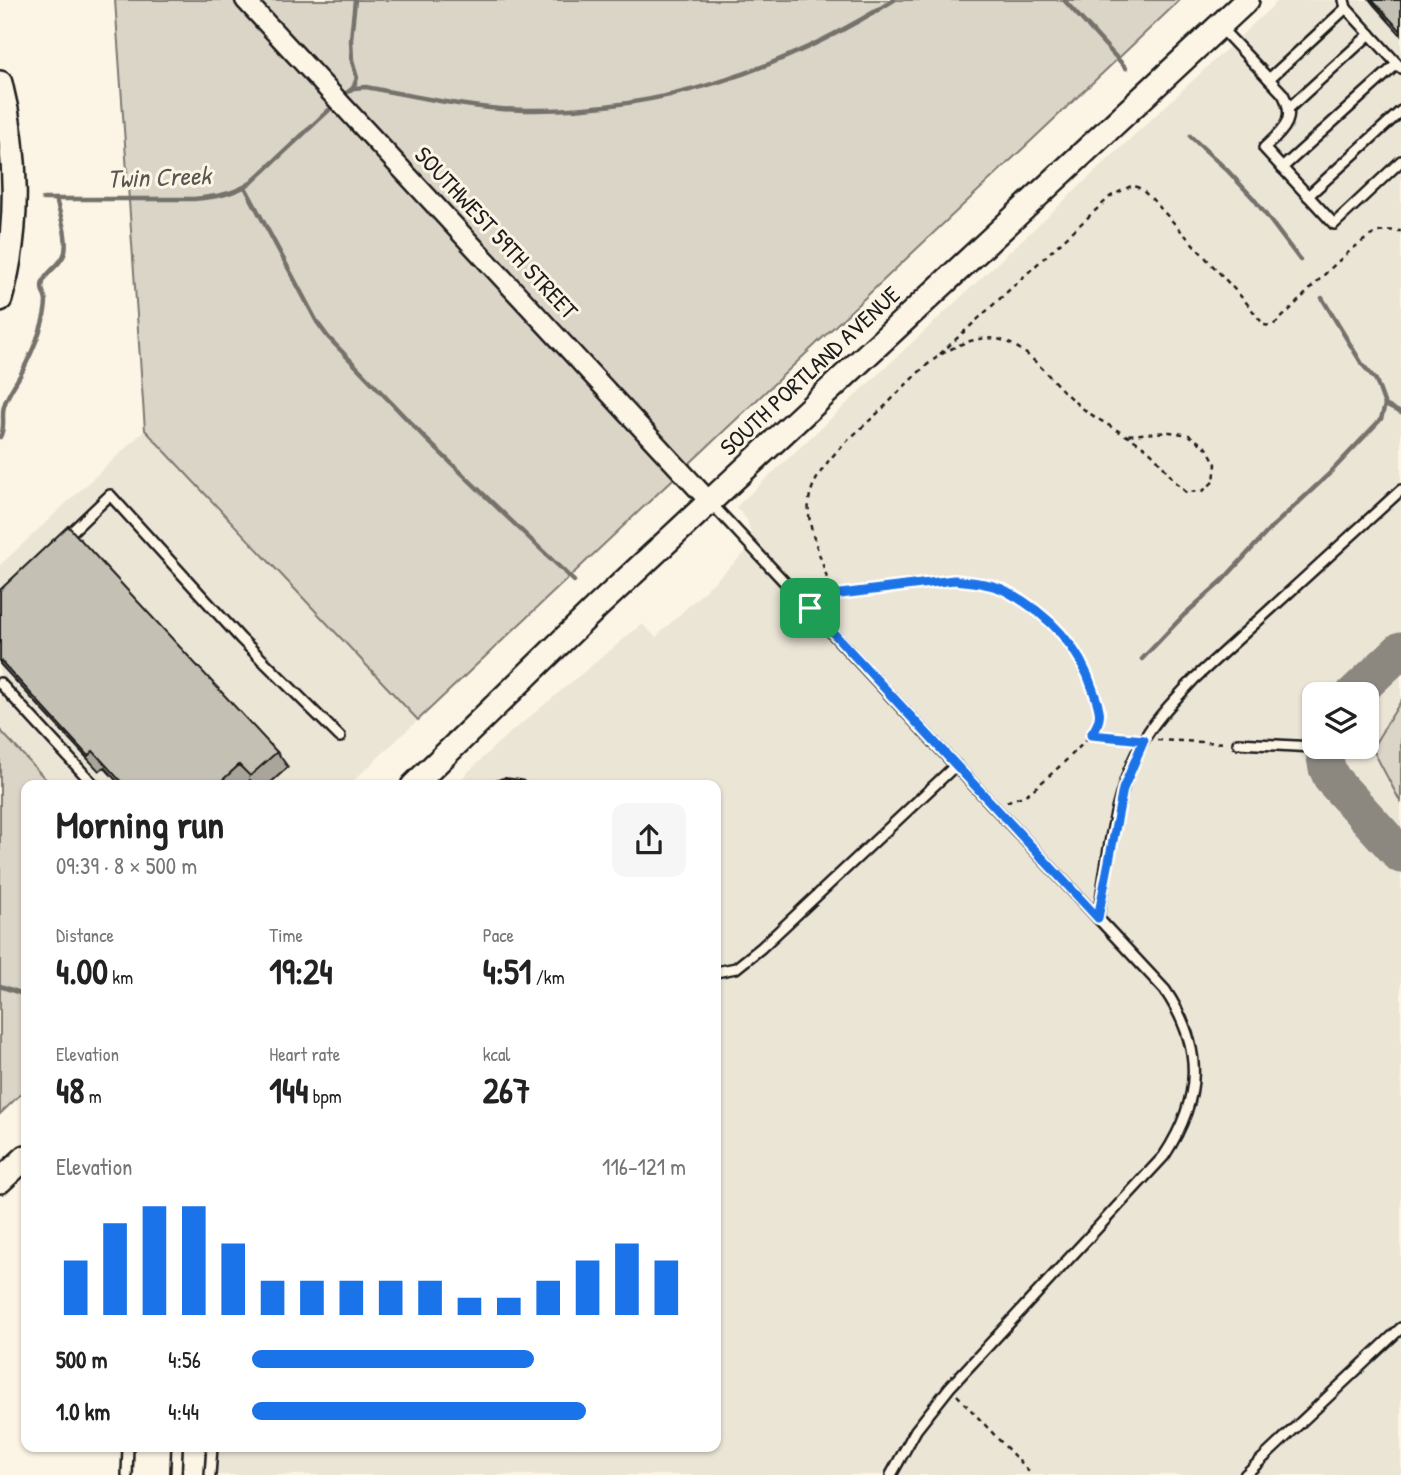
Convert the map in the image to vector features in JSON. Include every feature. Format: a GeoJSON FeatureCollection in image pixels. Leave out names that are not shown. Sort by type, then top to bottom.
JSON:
{"type":"FeatureCollection","features":[{"type":"Feature","properties":{"kind":"main road","name":"SOUTH PORTLAND AVENUE"},"geometry":{"type":"LineString","coordinates":[[419,780],[709,501],[1247,0]]}},
{"type":"Feature","properties":{"kind":"main road"},"geometry":{"type":"LineString","coordinates":[[0,83],[11,134],[14,180],[10,252],[0,299]]}},
{"type":"Feature","properties":{"kind":"main road"},"geometry":{"type":"LineString","coordinates":[[0,1181],[21,1164]]}},
{"type":"Feature","properties":{"kind":"street","name":"SOUTHWEST 59TH STREET"},"geometry":{"type":"LineString","coordinates":[[245,0],[709,501]]}},
{"type":"Feature","properties":{"kind":"lane"},"geometry":{"type":"LineString","coordinates":[[1269,79],[1345,4],[1399,66],[1282,168]]}},
{"type":"Feature","properties":{"kind":"lane"},"geometry":{"type":"LineString","coordinates":[[1219,26],[1283,94],[1290,107],[1289,120],[1264,148],[1334,224],[1401,161]]}},
{"type":"Feature","properties":{"kind":"lane"},"geometry":{"type":"LineString","coordinates":[[1290,107],[1370,34]]}},
{"type":"Feature","properties":{"kind":"lane"},"geometry":{"type":"LineString","coordinates":[[1308,196],[1401,111]]}},
{"type":"Feature","properties":{"kind":"lane"},"geometry":{"type":"LineString","coordinates":[[1098,918],[1123,789],[1144,740],[1164,712],[1194,679],[1401,490]]}},
{"type":"Feature","properties":{"kind":"lane"},"geometry":{"type":"LineString","coordinates":[[54,549],[110,495],[240,639],[340,737]]}},
{"type":"Feature","properties":{"kind":"lane"},"geometry":{"type":"LineString","coordinates":[[709,501],[1165,990],[1181,1014],[1193,1056],[1189,1104],[1180,1132],[1164,1156],[950,1388],[916,1430],[891,1475]]}},
{"type":"Feature","properties":{"kind":"lane"},"geometry":{"type":"LineString","coordinates":[[0,683],[89,780]]}},
{"type":"Feature","properties":{"kind":"lane"},"geometry":{"type":"LineString","coordinates":[[1238,743],[1302,746]]}},
{"type":"Feature","properties":{"kind":"lane"},"geometry":{"type":"LineString","coordinates":[[721,971],[736,968],[761,948],[956,765]]}},
{"type":"Feature","properties":{"kind":"lane"},"geometry":{"type":"LineString","coordinates":[[1245,1475],[1401,1328]]}},
{"type":"Feature","properties":{"kind":"lane"},"geometry":{"type":"LineString","coordinates":[[127,1475],[128,1452]]}},
{"type":"Feature","properties":{"kind":"lane"},"geometry":{"type":"LineString","coordinates":[[176,1475],[177,1452]]}},
{"type":"Feature","properties":{"kind":"lane"},"geometry":{"type":"LineString","coordinates":[[210,1475],[212,1452]]}},
{"type":"Feature","properties":{"kind":"path"},"geometry":{"type":"LineString","coordinates":[[810,608],[829,588],[811,528],[809,499],[814,482],[825,464],[1111,196],[1133,186],[1141,189],[1264,325],[1270,326],[1374,234],[1387,229],[1401,231]]}},
{"type":"Feature","properties":{"kind":"path"},"geometry":{"type":"LineString","coordinates":[[929,365],[951,348],[969,341],[1001,340],[1016,346],[1087,412],[1153,454],[1172,480],[1186,492],[1203,492],[1214,481],[1216,464],[1207,448],[1189,435],[1170,432],[1126,435]]}},
{"type":"Feature","properties":{"kind":"path"},"geometry":{"type":"LineString","coordinates":[[824,596],[954,580],[978,583],[1003,590],[1028,604],[1075,649],[1100,711],[1099,723],[1091,735],[1028,793],[1006,802],[990,802]]}},
{"type":"Feature","properties":{"kind":"path"},"geometry":{"type":"LineString","coordinates":[[1091,735],[1144,740],[1238,743]]}},
{"type":"Feature","properties":{"kind":"path"},"geometry":{"type":"LineString","coordinates":[[950,1388],[1032,1475]]}},
{"type":"Feature","properties":{"kind":"shaded area"},"geometry":{"type":"Polygon","coordinates":[[[115,0],[1180,0],[418,720],[145,430],[115,0]]]}},
{"type":"Feature","properties":{"kind":"shaded area"},"geometry":{"type":"Polygon","coordinates":[[[1279,0],[1401,0],[1401,1475],[204,1475],[205,1452],[721,1452],[721,780],[460,780],[499,742],[642,624],[656,637],[754,544],[747,520],[736,507],[1279,0]]]}},
{"type":"Feature","properties":{"kind":"shaded area"},"geometry":{"type":"Polygon","coordinates":[[[145,430],[418,720],[354,780],[46,780],[0,730],[0,565],[145,430]]]}},
{"type":"Feature","properties":{"kind":"shaded area"},"geometry":{"type":"Polygon","coordinates":[[[1401,701],[1401,803],[1378,759],[1379,737],[1401,701]]]}},
{"type":"Feature","properties":{"kind":"shaded area"},"geometry":{"type":"Polygon","coordinates":[[[0,730],[46,780],[21,780],[21,1094],[0,1114],[0,730]]]}},
{"type":"Feature","properties":{"kind":"building"},"geometry":{"type":"Polygon","coordinates":[[[1372,0],[1401,0],[1401,31],[1372,0]]]}},
{"type":"Feature","properties":{"kind":"building"},"geometry":{"type":"Polygon","coordinates":[[[68,526],[277,752],[250,776],[239,765],[223,780],[120,780],[93,751],[88,756],[0,660],[0,590],[68,526]]]}},
{"type":"Feature","properties":{"kind":"waterway","name":"Twin Creek"},"geometry":{"type":"LineString","coordinates":[[344,95],[353,88],[357,78],[352,61],[351,39],[355,0]]}},
{"type":"Feature","properties":{"kind":"waterway"},"geometry":{"type":"LineString","coordinates":[[353,88],[366,87],[445,102],[505,109],[575,109],[624,104],[671,95],[763,67],[851,25],[894,0]]}},
{"type":"Feature","properties":{"kind":"waterway"},"geometry":{"type":"LineString","coordinates":[[1064,0],[1126,68]]}},
{"type":"Feature","properties":{"kind":"waterway","name":"Twin Creek"},"geometry":{"type":"LineString","coordinates":[[43,199],[194,199],[232,192],[252,182],[329,110]]}},
{"type":"Feature","properties":{"kind":"waterway"},"geometry":{"type":"LineString","coordinates":[[1190,136],[1254,199],[1300,260]]}},
{"type":"Feature","properties":{"kind":"waterway"},"geometry":{"type":"LineString","coordinates":[[245,187],[317,322],[328,337],[426,439],[574,581]]}},
{"type":"Feature","properties":{"kind":"waterway"},"geometry":{"type":"LineString","coordinates":[[0,437],[6,401],[22,373],[43,319],[46,302],[43,282],[65,252],[65,232],[56,199]]}},
{"type":"Feature","properties":{"kind":"waterway"},"geometry":{"type":"LineString","coordinates":[[1142,659],[1381,419],[1385,405],[1376,380],[1362,364],[1322,298]]}},
{"type":"Feature","properties":{"kind":"waterway"},"geometry":{"type":"LineString","coordinates":[[1385,405],[1401,413]]}},
{"type":"Feature","properties":{"kind":"waterway"},"geometry":{"type":"LineString","coordinates":[[0,986],[21,993]]}},
{"type":"Feature","properties":{"kind":"taxiway"},"geometry":{"type":"LineString","coordinates":[[1367,682],[1401,650]]}},
{"type":"Feature","properties":{"kind":"taxiway"},"geometry":{"type":"LineString","coordinates":[[1325,759],[1332,779],[1401,855]]}},
{"type":"Feature","properties":{"kind":"route"},"geometry":{"type":"LineString","coordinates":[[954,580],[1003,590],[1028,604],[1055,626],[1075,649],[1100,711],[1099,723],[1091,735],[1144,740],[1123,789],[1098,918],[956,765],[810,608],[824,596],[954,580]]}}]}
